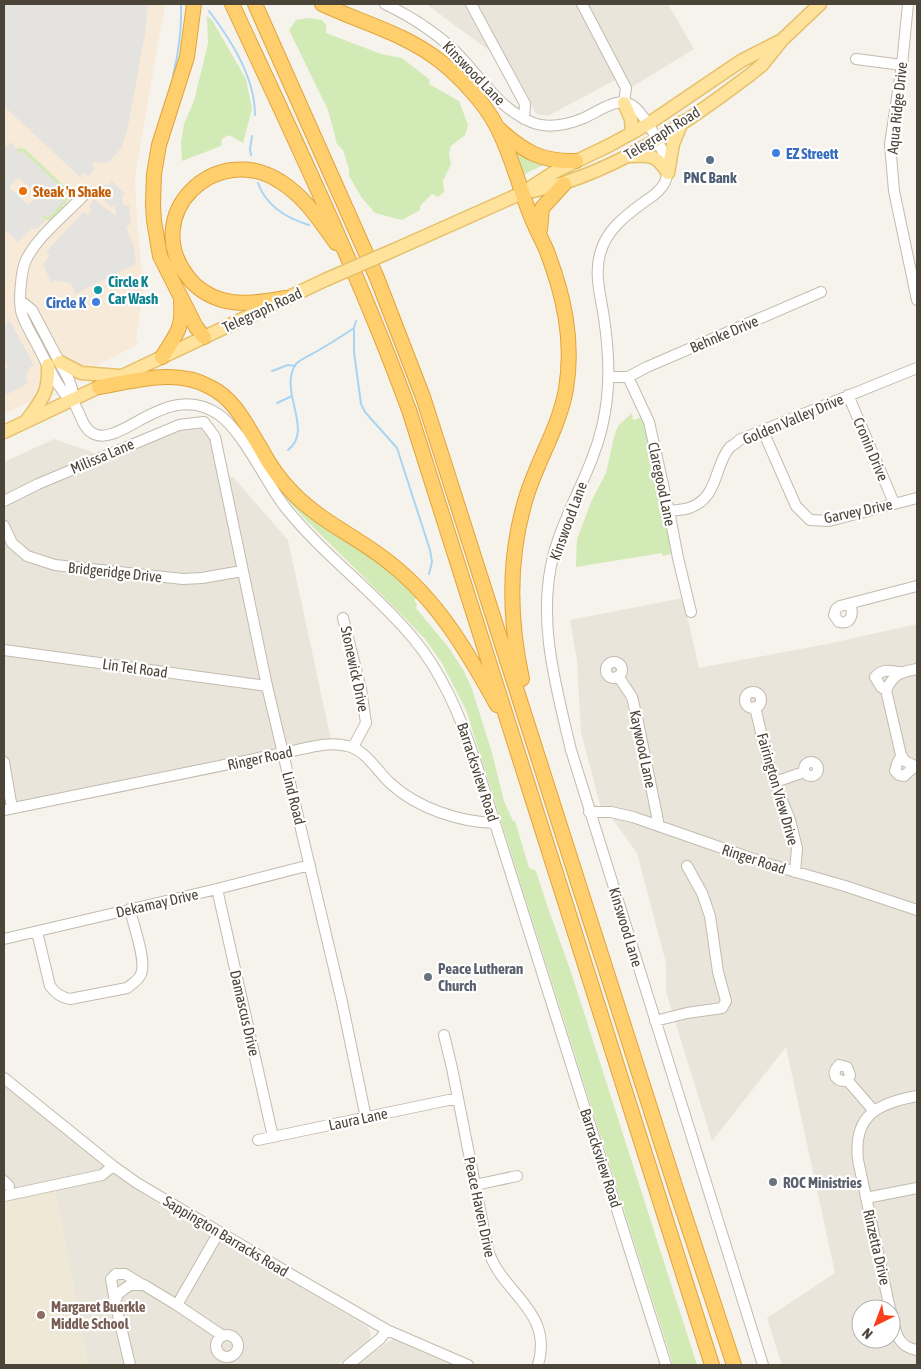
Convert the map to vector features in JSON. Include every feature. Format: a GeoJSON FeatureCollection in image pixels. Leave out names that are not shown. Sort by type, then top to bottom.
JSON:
{"type":"FeatureCollection","features":[{"type":"Feature","properties":{"kind":"highway"},"geometry":{"type":"LineString","coordinates":[[194,4],[188,57],[161,138],[153,190],[154,221],[160,256],[196,327],[204,337]]}},
{"type":"Feature","properties":{"kind":"highway"},"geometry":{"type":"LineString","coordinates":[[232,4],[304,157],[351,264],[409,410],[712,1365]]}},
{"type":"Feature","properties":{"kind":"highway"},"geometry":{"type":"LineString","coordinates":[[255,4],[377,278],[423,397],[734,1365]]}},
{"type":"Feature","properties":{"kind":"highway"},"geometry":{"type":"LineString","coordinates":[[322,4],[389,31],[429,53],[459,78],[478,100],[497,127],[517,146],[533,155],[562,161],[576,161]]}},
{"type":"Feature","properties":{"kind":"highway"},"geometry":{"type":"LineString","coordinates":[[497,127],[553,268],[567,319],[569,351],[562,407],[526,498],[519,524],[512,571],[514,639],[537,749]]}},
{"type":"Feature","properties":{"kind":"highway"},"geometry":{"type":"LineString","coordinates":[[286,298],[244,302],[221,300],[199,288],[184,272],[176,255],[174,226],[182,202],[199,183],[214,174],[237,168],[254,170],[276,179],[290,188],[306,203],[351,264]]}},
{"type":"Feature","properties":{"kind":"highway"},"geometry":{"type":"LineString","coordinates":[[540,236],[542,208],[564,184]]}},
{"type":"Feature","properties":{"kind":"highway"},"geometry":{"type":"LineString","coordinates":[[162,357],[181,325],[180,296]]}},
{"type":"Feature","properties":{"kind":"highway"},"geometry":{"type":"LineString","coordinates":[[99,387],[161,377],[176,377],[195,380],[220,393],[239,412],[268,462],[292,492],[322,517],[392,564],[430,601],[461,642],[510,729]]}},
{"type":"Feature","properties":{"kind":"main road","name":"Telegraph Road"},"geometry":{"type":"LineString","coordinates":[[522,193],[564,184],[625,156],[656,139],[762,65],[782,40],[820,4]]}},
{"type":"Feature","properties":{"kind":"main road","name":"Telegraph Road"},"geometry":{"type":"LineString","coordinates":[[4,432],[325,280],[522,193],[556,171],[648,124],[741,61],[782,40]]}},
{"type":"Feature","properties":{"kind":"main road"},"geometry":{"type":"LineString","coordinates":[[624,102],[631,119],[632,133]]}},
{"type":"Feature","properties":{"kind":"main road"},"geometry":{"type":"LineString","coordinates":[[668,173],[673,144],[682,122]]}},
{"type":"Feature","properties":{"kind":"main road"},"geometry":{"type":"LineString","coordinates":[[625,156],[652,156],[663,164],[668,173]]}},
{"type":"Feature","properties":{"kind":"main road"},"geometry":{"type":"LineString","coordinates":[[26,422],[46,391],[54,363],[81,373],[122,376]]}},
{"type":"Feature","properties":{"kind":"street","name":"Kinswood Lane"},"geometry":{"type":"LineString","coordinates":[[385,4],[415,20],[442,39],[500,102],[524,119],[538,125],[564,125],[586,117],[613,103],[624,102]]}},
{"type":"Feature","properties":{"kind":"street"},"geometry":{"type":"LineString","coordinates":[[471,4],[525,104],[524,119]]}},
{"type":"Feature","properties":{"kind":"street"},"geometry":{"type":"LineString","coordinates":[[582,4],[624,83],[626,88],[624,102],[637,109],[648,124],[666,160],[668,173]]}},
{"type":"Feature","properties":{"kind":"street","name":"Aqua Ridge Drive"},"geometry":{"type":"LineString","coordinates":[[908,4],[902,65],[890,144],[894,190],[917,300]]}},
{"type":"Feature","properties":{"kind":"street"},"geometry":{"type":"LineString","coordinates":[[856,59],[902,65]]}},
{"type":"Feature","properties":{"kind":"street","name":"Kinswood Lane"},"geometry":{"type":"LineString","coordinates":[[668,173],[665,183],[660,190],[616,224],[600,252],[598,281],[608,353],[609,377],[603,419],[594,455],[566,518],[554,554],[547,586],[547,623],[560,704],[571,750],[763,1365]]}},
{"type":"Feature","properties":{"kind":"street","name":"Barracksview Road"},"geometry":{"type":"LineString","coordinates":[[83,196],[36,245],[25,261],[20,287],[21,313],[54,363],[60,388],[72,400],[88,430],[99,436],[109,435],[165,408],[181,404],[206,408],[218,414],[230,424],[286,507],[316,540],[394,618],[425,654],[448,690],[461,719],[495,823],[666,1365]]}},
{"type":"Feature","properties":{"kind":"street","name":"Behnke Drive"},"geometry":{"type":"LineString","coordinates":[[628,377],[821,292]]}},
{"type":"Feature","properties":{"kind":"street","name":"Golden Valley Drive"},"geometry":{"type":"LineString","coordinates":[[669,511],[689,508],[699,502],[709,492],[724,458],[730,448],[740,440],[917,368]]}},
{"type":"Feature","properties":{"kind":"street"},"geometry":{"type":"LineString","coordinates":[[609,377],[628,377]]}},
{"type":"Feature","properties":{"kind":"street","name":"Claregood Lane"},"geometry":{"type":"LineString","coordinates":[[628,377],[649,422],[691,612]]}},
{"type":"Feature","properties":{"kind":"street","name":"Cronin Drive"},"geometry":{"type":"LineString","coordinates":[[848,395],[894,503]]}},
{"type":"Feature","properties":{"kind":"street","name":"Milissa Lane"},"geometry":{"type":"LineString","coordinates":[[4,501],[144,438],[179,425],[204,422]]}},
{"type":"Feature","properties":{"kind":"street","name":"Lind Road"},"geometry":{"type":"LineString","coordinates":[[204,422],[214,437],[267,686],[342,1002],[366,1118]]}},
{"type":"Feature","properties":{"kind":"street","name":"Garvey Drive"},"geometry":{"type":"LineString","coordinates":[[763,431],[796,506],[810,520],[830,521],[917,498]]}},
{"type":"Feature","properties":{"kind":"street","name":"Bridgeridge Drive"},"geometry":{"type":"LineString","coordinates":[[4,526],[12,543],[27,556],[55,565],[183,578],[202,578],[242,571]]}},
{"type":"Feature","properties":{"kind":"street"},"geometry":{"type":"LineString","coordinates":[[850,604],[917,586]]}},
{"type":"Feature","properties":{"kind":"street","name":"Stonewick Drive"},"geometry":{"type":"LineString","coordinates":[[343,618],[361,689],[366,723],[353,748]]}},
{"type":"Feature","properties":{"kind":"street","name":"Lin Tel Road"},"geometry":{"type":"LineString","coordinates":[[4,650],[267,686]]}},
{"type":"Feature","properties":{"kind":"street"},"geometry":{"type":"LineString","coordinates":[[900,672],[888,686],[881,687],[875,677],[881,671],[886,670],[900,672],[917,669]]}},
{"type":"Feature","properties":{"kind":"street","name":"Kaywood Lane"},"geometry":{"type":"LineString","coordinates":[[618,676],[632,697],[659,826]]}},
{"type":"Feature","properties":{"kind":"street"},"geometry":{"type":"LineString","coordinates":[[888,686],[901,756],[905,761],[916,766],[904,776],[899,775],[896,771],[901,756]]}},
{"type":"Feature","properties":{"kind":"street","name":"Fairington View Drive"},"geometry":{"type":"LineString","coordinates":[[755,707],[768,762],[790,820],[797,848],[795,872]]}},
{"type":"Feature","properties":{"kind":"street","name":"Ringer Road"},"geometry":{"type":"LineString","coordinates":[[8,809],[327,745],[342,744],[353,748]]}},
{"type":"Feature","properties":{"kind":"street"},"geometry":{"type":"LineString","coordinates":[[353,748],[362,754],[390,783],[411,798],[443,813],[459,818],[495,823]]}},
{"type":"Feature","properties":{"kind":"street"},"geometry":{"type":"LineString","coordinates":[[4,762],[8,809]]}},
{"type":"Feature","properties":{"kind":"street"},"geometry":{"type":"LineString","coordinates":[[776,782],[804,772]]}},
{"type":"Feature","properties":{"kind":"street","name":"Ringer Road"},"geometry":{"type":"LineString","coordinates":[[590,812],[611,812],[659,826],[765,863],[871,894],[917,910]]}},
{"type":"Feature","properties":{"kind":"street","name":"Dekamay Drive"},"geometry":{"type":"LineString","coordinates":[[4,939],[310,865]]}},
{"type":"Feature","properties":{"kind":"street"},"geometry":{"type":"LineString","coordinates":[[655,1021],[687,1013],[717,1010],[722,1008],[726,1001],[718,972],[710,916],[702,893],[687,866]]}},
{"type":"Feature","properties":{"kind":"street","name":"Damascus Drive"},"geometry":{"type":"LineString","coordinates":[[217,889],[272,1137]]}},
{"type":"Feature","properties":{"kind":"street"},"geometry":{"type":"LineString","coordinates":[[37,932],[50,986],[61,997],[70,999],[127,988],[135,983],[143,965],[130,909]]}},
{"type":"Feature","properties":{"kind":"street","name":"Peace Haven Drive"},"geometry":{"type":"LineString","coordinates":[[444,1035],[488,1250],[492,1264],[527,1307],[540,1331],[542,1352],[538,1365]]}},
{"type":"Feature","properties":{"kind":"street","name":"Sappington Barracks Road"},"geometry":{"type":"LineString","coordinates":[[4,1078],[113,1166],[137,1183],[387,1330],[468,1365]]}},
{"type":"Feature","properties":{"kind":"street"},"geometry":{"type":"LineString","coordinates":[[848,1081],[874,1111],[895,1100],[917,1096]]}},
{"type":"Feature","properties":{"kind":"street","name":"Laura Lane"},"geometry":{"type":"LineString","coordinates":[[258,1140],[458,1098]]}},
{"type":"Feature","properties":{"kind":"street","name":"Rinzetta Drive"},"geometry":{"type":"LineString","coordinates":[[874,1111],[864,1122],[857,1138],[858,1160],[889,1299]]}},
{"type":"Feature","properties":{"kind":"street"},"geometry":{"type":"LineString","coordinates":[[4,1196],[102,1176],[113,1166]]}},
{"type":"Feature","properties":{"kind":"street"},"geometry":{"type":"LineString","coordinates":[[475,1185],[517,1176]]}},
{"type":"Feature","properties":{"kind":"street"},"geometry":{"type":"LineString","coordinates":[[866,1198],[917,1188]]}},
{"type":"Feature","properties":{"kind":"street"},"geometry":{"type":"LineString","coordinates":[[178,1305],[219,1232]]}},
{"type":"Feature","properties":{"kind":"street"},"geometry":{"type":"LineString","coordinates":[[130,1365],[117,1298],[111,1279],[116,1274],[125,1274],[178,1305],[223,1336]]}},
{"type":"Feature","properties":{"kind":"street"},"geometry":{"type":"LineString","coordinates":[[117,1298],[130,1286],[144,1286]]}},
{"type":"Feature","properties":{"kind":"street"},"geometry":{"type":"LineString","coordinates":[[348,1365],[380,1339],[387,1330]]}},
{"type":"Feature","properties":{"kind":"street","name":"Rinzetta Drive"},"geometry":{"type":"LineString","coordinates":[[901,1342],[904,1346],[917,1350]]}},
{"type":"Feature","properties":{"kind":"shaded area"},"geometry":{"type":"Polygon","coordinates":[[[4,4],[165,4],[135,176],[141,265],[145,280],[136,338],[138,344],[4,415],[4,4]]]}},
{"type":"Feature","properties":{"kind":"shaded area"},"geometry":{"type":"Polygon","coordinates":[[[4,4],[148,4],[145,34],[127,132],[122,147],[107,163],[92,162],[95,168],[88,176],[83,172],[81,178],[4,106],[4,4]]]}},
{"type":"Feature","properties":{"kind":"shaded area"},"geometry":{"type":"Polygon","coordinates":[[[426,4],[668,4],[694,49],[632,87],[621,85],[617,79],[548,116],[536,114],[505,55],[494,54],[426,4]]]}},
{"type":"Feature","properties":{"kind":"shaded area"},"geometry":{"type":"Polygon","coordinates":[[[11,142],[17,149],[17,154],[22,151],[61,187],[57,192],[63,191],[65,197],[59,198],[63,202],[48,218],[43,215],[42,218],[45,221],[37,229],[31,228],[18,242],[4,229],[4,143],[7,146],[11,142]],[[18,177],[9,187],[28,205],[38,194],[18,177]]]}},
{"type":"Feature","properties":{"kind":"shaded area"},"geometry":{"type":"Polygon","coordinates":[[[112,181],[125,194],[122,197],[123,205],[129,205],[131,224],[126,227],[134,247],[136,264],[76,295],[72,286],[67,282],[55,280],[51,283],[43,264],[50,256],[46,252],[83,212],[88,215],[90,214],[91,209],[89,206],[94,199],[116,216],[115,204],[111,207],[99,196],[106,184],[109,185],[112,181]]]}},
{"type":"Feature","properties":{"kind":"shaded area"},"geometry":{"type":"Polygon","coordinates":[[[10,321],[34,365],[30,367],[26,377],[28,383],[4,396],[4,369],[8,366],[4,359],[4,322],[5,324],[10,321]]]}},
{"type":"Feature","properties":{"kind":"shaded area"},"geometry":{"type":"Polygon","coordinates":[[[202,426],[211,439],[219,479],[233,477],[288,540],[331,740],[4,806],[4,462],[54,439],[92,452],[97,463],[169,431],[202,426]]]}},
{"type":"Feature","properties":{"kind":"shaded area"},"geometry":{"type":"Polygon","coordinates":[[[683,598],[699,668],[827,644],[917,624],[917,906],[735,849],[637,814],[600,805],[581,732],[577,661],[570,620],[683,598]]]}},
{"type":"Feature","properties":{"kind":"shaded area"},"geometry":{"type":"Polygon","coordinates":[[[611,817],[629,821],[738,858],[827,884],[917,914],[917,1365],[782,1365],[767,1318],[835,1273],[786,1047],[712,1141],[666,992],[666,963],[637,853],[611,817]]]}},
{"type":"Feature","properties":{"kind":"shaded area"},"geometry":{"type":"Polygon","coordinates":[[[4,1084],[121,1179],[157,1203],[368,1327],[371,1336],[369,1341],[337,1365],[88,1365],[55,1189],[4,1193],[4,1084]]]}},
{"type":"Feature","properties":{"kind":"shaded area","name":"Margaret Buerkle Middle School"},"geometry":{"type":"Polygon","coordinates":[[[55,1189],[88,1365],[4,1365],[4,1201],[55,1189]]]}},
{"type":"Feature","properties":{"kind":"shaded area"},"geometry":{"type":"Polygon","coordinates":[[[393,1339],[396,1340],[453,1365],[354,1365],[393,1339]]]}},
{"type":"Feature","properties":{"kind":"green space"},"geometry":{"type":"Polygon","coordinates":[[[207,16],[212,20],[246,79],[252,109],[243,143],[229,135],[222,139],[221,146],[182,161],[181,143],[184,124],[194,101],[208,43],[207,16]]]}},
{"type":"Feature","properties":{"kind":"green space"},"geometry":{"type":"Polygon","coordinates":[[[309,18],[322,20],[326,25],[326,33],[381,54],[402,58],[430,80],[429,84],[459,101],[468,125],[465,135],[451,146],[449,154],[451,164],[443,181],[444,192],[438,197],[432,194],[420,206],[420,210],[402,220],[375,213],[362,198],[349,176],[349,169],[343,150],[337,144],[328,110],[289,30],[296,20],[309,18]]]}},
{"type":"Feature","properties":{"kind":"green space"},"geometry":{"type":"Polygon","coordinates":[[[512,148],[545,164],[523,175],[512,148]]]}},
{"type":"Feature","properties":{"kind":"green space"},"geometry":{"type":"Polygon","coordinates":[[[17,149],[25,149],[68,191],[68,199],[65,205],[62,205],[63,207],[50,220],[44,220],[42,216],[63,202],[59,198],[64,191],[57,192],[61,187],[22,151],[17,154],[17,149]]]}},
{"type":"Feature","properties":{"kind":"green space"},"geometry":{"type":"Polygon","coordinates":[[[632,413],[633,420],[643,417],[672,549],[671,554],[663,556],[662,553],[576,567],[577,539],[592,500],[606,473],[618,426],[632,413]]]}},
{"type":"Feature","properties":{"kind":"green space"},"geometry":{"type":"Polygon","coordinates":[[[272,476],[379,562],[418,596],[414,600],[417,604],[416,608],[449,648],[464,671],[472,689],[492,753],[504,801],[513,821],[515,821],[529,868],[536,871],[571,972],[697,1365],[673,1365],[466,710],[442,663],[425,639],[302,516],[288,500],[272,476]]]}},
{"type":"Feature","properties":{"kind":"waterway"},"geometry":{"type":"LineString","coordinates":[[173,76],[180,40],[181,4]]}},
{"type":"Feature","properties":{"kind":"waterway"},"geometry":{"type":"LineString","coordinates":[[209,11],[233,47],[246,73],[251,87],[255,115]]}},
{"type":"Feature","properties":{"kind":"waterway"},"geometry":{"type":"LineString","coordinates":[[251,155],[252,136]]}},
{"type":"Feature","properties":{"kind":"waterway"},"geometry":{"type":"LineString","coordinates":[[258,183],[266,198],[278,210],[292,219],[309,225]]}},
{"type":"Feature","properties":{"kind":"waterway"},"geometry":{"type":"LineString","coordinates":[[288,450],[295,442],[298,432],[291,387],[291,376],[295,365],[354,328],[356,321]]}},
{"type":"Feature","properties":{"kind":"waterway"},"geometry":{"type":"LineString","coordinates":[[354,328],[354,352],[361,404],[365,412],[397,448],[430,550],[432,562],[429,574]]}},
{"type":"Feature","properties":{"kind":"waterway"},"geometry":{"type":"LineString","coordinates":[[272,371],[288,365],[295,366]]}},
{"type":"Feature","properties":{"kind":"waterway"},"geometry":{"type":"LineString","coordinates":[[277,403],[292,396]]}},
{"type":"Feature","properties":{"kind":"place","name":"EZ Streett"},"geometry":{"type":"Point","coordinates":[776,153]}},
{"type":"Feature","properties":{"kind":"place","name":"PNC Bank"},"geometry":{"type":"Point","coordinates":[710,160]}},
{"type":"Feature","properties":{"kind":"place","name":"Steak 'n Shake"},"geometry":{"type":"Point","coordinates":[23,191]}},
{"type":"Feature","properties":{"kind":"place","name":"Circle K Car Wash"},"geometry":{"type":"Point","coordinates":[98,290]}},
{"type":"Feature","properties":{"kind":"place","name":"Circle K"},"geometry":{"type":"Point","coordinates":[96,302]}},
{"type":"Feature","properties":{"kind":"place","name":"Peace Lutheran Church"},"geometry":{"type":"Point","coordinates":[428,977]}},
{"type":"Feature","properties":{"kind":"place","name":"ROC Ministries"},"geometry":{"type":"Point","coordinates":[773,1182]}},
{"type":"Feature","properties":{"kind":"place","name":"Margaret Buerkle Middle School"},"geometry":{"type":"Point","coordinates":[41,1315]}}]}
